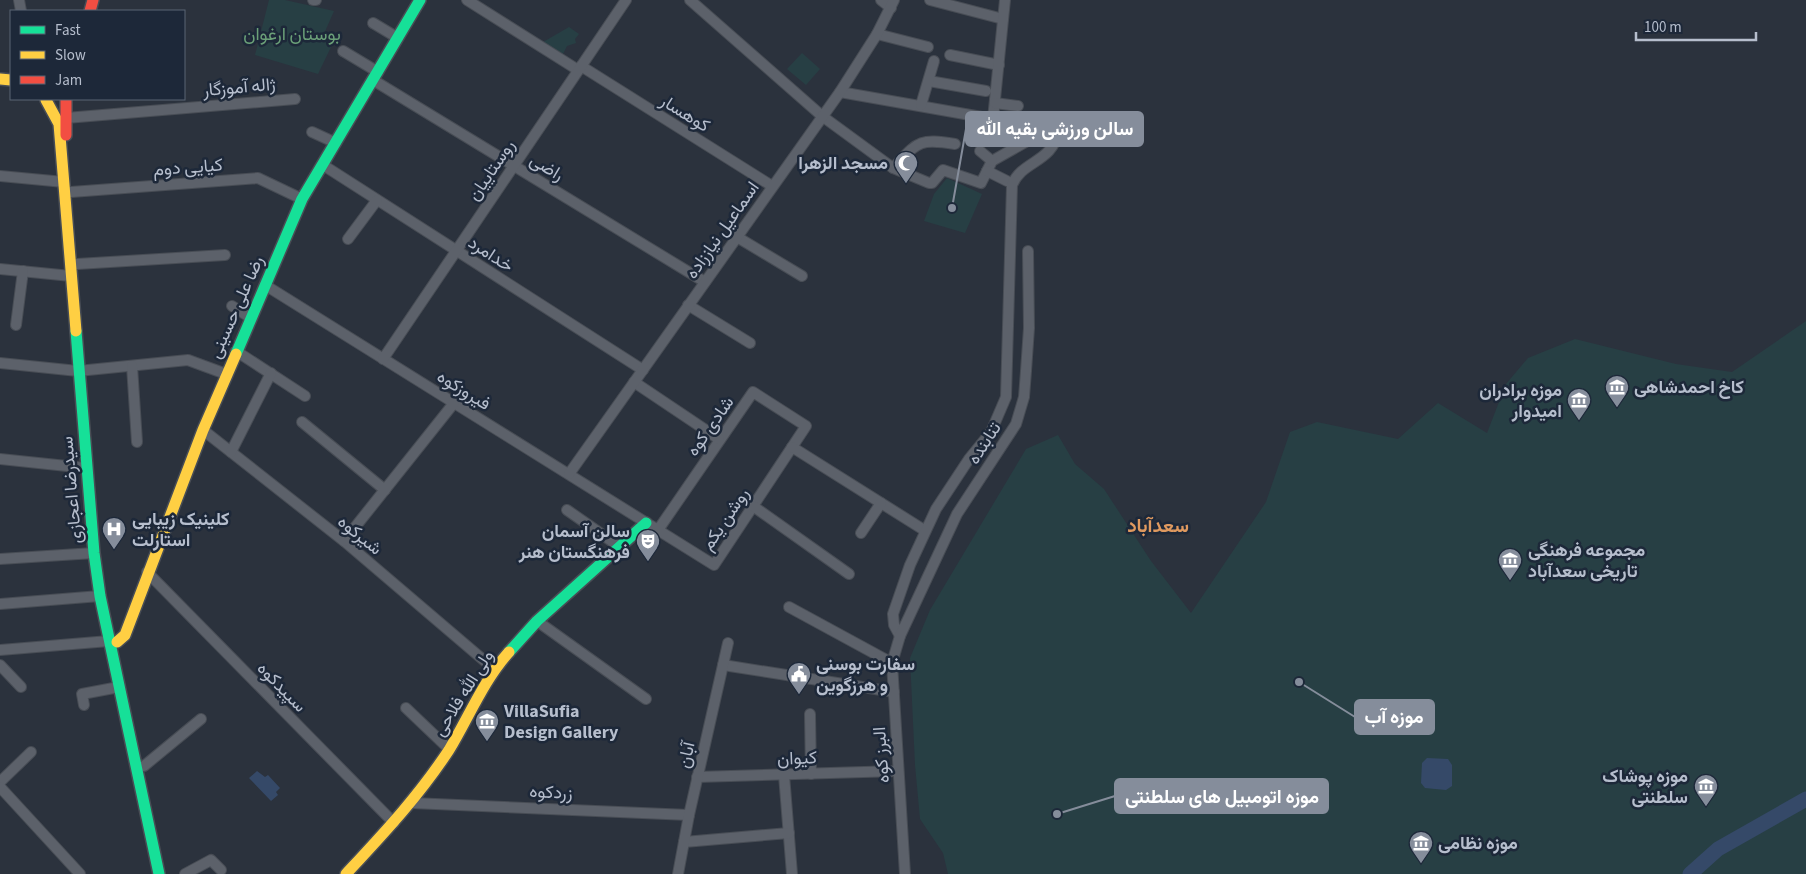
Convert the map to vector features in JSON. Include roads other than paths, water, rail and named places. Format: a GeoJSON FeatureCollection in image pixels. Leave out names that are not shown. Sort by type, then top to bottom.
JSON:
{"type":"FeatureCollection","features":[{"type":"Feature","properties":{"kind":"main road","name":"رضا علی حسینی"},"geometry":{"type":"LineString","coordinates":[[113,641],[125,635],[147,572],[203,430],[302,199],[420,0]]}},
{"type":"Feature","properties":{"kind":"main road"},"geometry":{"type":"LineString","coordinates":[[46,100],[57,105],[64,100]]}},
{"type":"Feature","properties":{"kind":"main road","name":"سیدرضا اعجازی"},"geometry":{"type":"LineString","coordinates":[[46,100],[59,124],[71,276],[119,687],[159,874]]}},
{"type":"Feature","properties":{"kind":"main road","name":"سیدرضا اعجازی"},"geometry":{"type":"LineString","coordinates":[[66,100],[77,264],[86,468],[94,553],[100,596],[144,766],[167,874]]}},
{"type":"Feature","properties":{"kind":"main road","name":"ولی‌ الله فلاحی"},"geometry":{"type":"LineString","coordinates":[[346,874],[394,824],[412,802],[449,749],[494,668],[537,621],[646,523]]}},
{"type":"Feature","properties":{"kind":"street","name":"کوهسار"},"geometry":{"type":"LineString","coordinates":[[467,0],[772,186]]}},
{"type":"Feature","properties":{"kind":"street","name":"روستاییان"},"geometry":{"type":"LineString","coordinates":[[383,358],[626,0]]}},
{"type":"Feature","properties":{"kind":"street"},"geometry":{"type":"LineString","coordinates":[[690,0],[822,116],[893,168],[932,183],[944,170],[981,184],[992,162],[1038,135]]}},
{"type":"Feature","properties":{"kind":"street"},"geometry":{"type":"LineString","coordinates":[[882,0],[892,4]]}},
{"type":"Feature","properties":{"kind":"street"},"geometry":{"type":"LineString","coordinates":[[930,0],[1004,18]]}},
{"type":"Feature","properties":{"kind":"street"},"geometry":{"type":"LineString","coordinates":[[840,92],[993,119],[1005,0]]}},
{"type":"Feature","properties":{"kind":"street","name":"اسماعیل نیاززاده"},"geometry":{"type":"LineString","coordinates":[[569,474],[840,92],[878,34],[892,4]]}},
{"type":"Feature","properties":{"kind":"street"},"geometry":{"type":"LineString","coordinates":[[373,23],[398,38]]}},
{"type":"Feature","properties":{"kind":"street"},"geometry":{"type":"LineString","coordinates":[[878,34],[928,48]]}},
{"type":"Feature","properties":{"kind":"street","name":"راضی"},"geometry":{"type":"LineString","coordinates":[[343,51],[375,76],[513,166],[705,282]]}},
{"type":"Feature","properties":{"kind":"street"},"geometry":{"type":"LineString","coordinates":[[950,55],[999,65]]}},
{"type":"Feature","properties":{"kind":"street"},"geometry":{"type":"LineString","coordinates":[[921,105],[934,61]]}},
{"type":"Feature","properties":{"kind":"street"},"geometry":{"type":"LineString","coordinates":[[929,81],[986,91]]}},
{"type":"Feature","properties":{"kind":"street","name":"ژاله آموزگار"},"geometry":{"type":"LineString","coordinates":[[66,118],[295,99]]}},
{"type":"Feature","properties":{"kind":"street"},"geometry":{"type":"LineString","coordinates":[[995,103],[1018,106]]}},
{"type":"Feature","properties":{"kind":"street"},"geometry":{"type":"LineString","coordinates":[[900,636],[894,625],[894,614],[924,530],[969,459],[991,432],[1006,397],[1010,310],[1010,198],[1015,178],[1050,150],[1056,140],[1058,131]]}},
{"type":"Feature","properties":{"kind":"street"},"geometry":{"type":"LineString","coordinates":[[312,132],[336,143]]}},
{"type":"Feature","properties":{"kind":"street"},"geometry":{"type":"LineString","coordinates":[[893,168],[921,142],[931,140],[955,144]]}},
{"type":"Feature","properties":{"kind":"street"},"geometry":{"type":"LineString","coordinates":[[980,151],[992,162]]}},
{"type":"Feature","properties":{"kind":"street","name":"خدامرد"},"geometry":{"type":"LineString","coordinates":[[322,166],[642,370]]}},
{"type":"Feature","properties":{"kind":"street"},"geometry":{"type":"LineString","coordinates":[[987,171],[1006,182]]}},
{"type":"Feature","properties":{"kind":"street"},"geometry":{"type":"LineString","coordinates":[[0,176],[64,182]]}},
{"type":"Feature","properties":{"kind":"street","name":"کیایی دوم"},"geometry":{"type":"LineString","coordinates":[[71,192],[258,178],[302,199]]}},
{"type":"Feature","properties":{"kind":"street"},"geometry":{"type":"LineString","coordinates":[[348,239],[377,200]]}},
{"type":"Feature","properties":{"kind":"street"},"geometry":{"type":"LineString","coordinates":[[737,237],[802,276]]}},
{"type":"Feature","properties":{"kind":"street","name":"تنابنده"},"geometry":{"type":"LineString","coordinates":[[900,636],[957,514],[1016,424],[1024,397],[1029,328],[1028,251]]}},
{"type":"Feature","properties":{"kind":"street"},"geometry":{"type":"LineString","coordinates":[[77,264],[225,255]]}},
{"type":"Feature","properties":{"kind":"street"},"geometry":{"type":"LineString","coordinates":[[0,269],[71,276]]}},
{"type":"Feature","properties":{"kind":"street"},"geometry":{"type":"LineString","coordinates":[[16,325],[23,271]]}},
{"type":"Feature","properties":{"kind":"street","name":"فیروزکوه"},"geometry":{"type":"LineString","coordinates":[[265,285],[646,523]]}},
{"type":"Feature","properties":{"kind":"street"},"geometry":{"type":"LineString","coordinates":[[688,305],[750,343]]}},
{"type":"Feature","properties":{"kind":"street"},"geometry":{"type":"LineString","coordinates":[[232,306],[251,318]]}},
{"type":"Feature","properties":{"kind":"street"},"geometry":{"type":"LineString","coordinates":[[236,351],[305,396]]}},
{"type":"Feature","properties":{"kind":"street"},"geometry":{"type":"LineString","coordinates":[[0,364],[82,371],[188,360],[226,374]]}},
{"type":"Feature","properties":{"kind":"street"},"geometry":{"type":"LineString","coordinates":[[132,366],[138,442]]}},
{"type":"Feature","properties":{"kind":"street"},"geometry":{"type":"LineString","coordinates":[[231,452],[271,373]]}},
{"type":"Feature","properties":{"kind":"street"},"geometry":{"type":"LineString","coordinates":[[634,382],[719,439]]}},
{"type":"Feature","properties":{"kind":"street","name":"شادی کوه"},"geometry":{"type":"LineString","coordinates":[[658,530],[753,392],[806,426]]}},
{"type":"Feature","properties":{"kind":"street"},"geometry":{"type":"LineString","coordinates":[[344,542],[454,403]]}},
{"type":"Feature","properties":{"kind":"street"},"geometry":{"type":"LineString","coordinates":[[302,422],[385,490]]}},
{"type":"Feature","properties":{"kind":"street","name":"روشن یکم"},"geometry":{"type":"LineString","coordinates":[[646,523],[714,565],[806,426]]}},
{"type":"Feature","properties":{"kind":"street","name":"شیرکوه"},"geometry":{"type":"LineString","coordinates":[[203,430],[344,542],[494,668]]}},
{"type":"Feature","properties":{"kind":"street"},"geometry":{"type":"LineString","coordinates":[[792,447],[924,530]]}},
{"type":"Feature","properties":{"kind":"street"},"geometry":{"type":"LineString","coordinates":[[0,459],[86,468]]}},
{"type":"Feature","properties":{"kind":"street"},"geometry":{"type":"LineString","coordinates":[[860,533],[881,503]]}},
{"type":"Feature","properties":{"kind":"street"},"geometry":{"type":"LineString","coordinates":[[753,506],[849,574]]}},
{"type":"Feature","properties":{"kind":"street"},"geometry":{"type":"LineString","coordinates":[[567,510],[620,547]]}},
{"type":"Feature","properties":{"kind":"street"},"geometry":{"type":"LineString","coordinates":[[0,559],[94,553]]}},
{"type":"Feature","properties":{"kind":"street","name":"سپیدکوه"},"geometry":{"type":"LineString","coordinates":[[147,572],[394,824]]}},
{"type":"Feature","properties":{"kind":"street"},"geometry":{"type":"LineString","coordinates":[[0,604],[100,596]]}},
{"type":"Feature","properties":{"kind":"street"},"geometry":{"type":"LineString","coordinates":[[789,607],[892,663]]}},
{"type":"Feature","properties":{"kind":"street"},"geometry":{"type":"LineString","coordinates":[[537,621],[646,699]]}},
{"type":"Feature","properties":{"kind":"street","name":"البرز کوه"},"geometry":{"type":"LineString","coordinates":[[900,636],[892,663],[905,874]]}},
{"type":"Feature","properties":{"kind":"street"},"geometry":{"type":"LineString","coordinates":[[0,650],[113,641]]}},
{"type":"Feature","properties":{"kind":"street","name":"آبان"},"geometry":{"type":"LineString","coordinates":[[678,874],[688,815],[728,643]]}},
{"type":"Feature","properties":{"kind":"street"},"geometry":{"type":"LineString","coordinates":[[0,665],[21,687]]}},
{"type":"Feature","properties":{"kind":"street"},"geometry":{"type":"LineString","coordinates":[[723,665],[894,692]]}},
{"type":"Feature","properties":{"kind":"street"},"geometry":{"type":"LineString","coordinates":[[84,705],[82,694],[119,687]]}},
{"type":"Feature","properties":{"kind":"street"},"geometry":{"type":"LineString","coordinates":[[406,708],[449,749]]}},
{"type":"Feature","properties":{"kind":"street"},"geometry":{"type":"LineString","coordinates":[[810,714],[811,774]]}},
{"type":"Feature","properties":{"kind":"street"},"geometry":{"type":"LineString","coordinates":[[144,766],[201,719]]}},
{"type":"Feature","properties":{"kind":"street"},"geometry":{"type":"LineString","coordinates":[[0,782],[31,752]]}},
{"type":"Feature","properties":{"kind":"street","name":"کیوان"},"geometry":{"type":"LineString","coordinates":[[697,777],[898,771]]}},
{"type":"Feature","properties":{"kind":"street"},"geometry":{"type":"LineString","coordinates":[[784,775],[792,874]]}},
{"type":"Feature","properties":{"kind":"street"},"geometry":{"type":"LineString","coordinates":[[0,787],[80,874]]}},
{"type":"Feature","properties":{"kind":"street","name":"زردکوه"},"geometry":{"type":"LineString","coordinates":[[412,802],[688,815]]}},
{"type":"Feature","properties":{"kind":"street"},"geometry":{"type":"LineString","coordinates":[[684,842],[789,833]]}},
{"type":"Feature","properties":{"kind":"street"},"geometry":{"type":"LineString","coordinates":[[185,874],[211,860],[221,870]]}},
{"type":"Feature","properties":{"kind":"water"},"geometry":{"type":"Polygon","coordinates":[[[1427,758],[1448,759],[1452,765],[1452,786],[1446,790],[1425,788],[1421,783],[1422,763],[1427,758]]]}},
{"type":"Feature","properties":{"kind":"water"},"geometry":{"type":"Polygon","coordinates":[[[257,771],[265,777],[268,775],[280,788],[276,792],[278,795],[271,801],[249,778],[257,771]]]}},
{"type":"Feature","properties":{"kind":"waterway"},"geometry":{"type":"LineString","coordinates":[[1690,874],[1718,849],[1806,799]]}},
{"type":"Feature","properties":{"kind":"place","name":"مسجد الزهرا"},"geometry":{"type":"Point","coordinates":[906,184]}},
{"type":"Feature","properties":{"kind":"place","name":"سالن ورزشی بقیه الله"},"geometry":{"type":"Point","coordinates":[952,208]}},
{"type":"Feature","properties":{"kind":"place","name":"کاخ احمدشاهی"},"geometry":{"type":"Point","coordinates":[1617,408]}},
{"type":"Feature","properties":{"kind":"place","name":"موزه برادران امیدوار"},"geometry":{"type":"Point","coordinates":[1579,421]}},
{"type":"Feature","properties":{"kind":"place","name":"کلینیک زیبایی استارلت"},"geometry":{"type":"Point","coordinates":[114,550]}},
{"type":"Feature","properties":{"kind":"place","name":"سالن آسمان فرهنگستان هنر"},"geometry":{"type":"Point","coordinates":[648,562]}},
{"type":"Feature","properties":{"kind":"place","name":"مجموعه فرهنگی تاریخی سعدآباد"},"geometry":{"type":"Point","coordinates":[1510,581]}},
{"type":"Feature","properties":{"kind":"place","name":"موزه آب"},"geometry":{"type":"Point","coordinates":[1299,682]}},
{"type":"Feature","properties":{"kind":"place","name":"سفارت بوسنی و هرزگوین"},"geometry":{"type":"Point","coordinates":[799,695]}},
{"type":"Feature","properties":{"kind":"place","name":"VillaSufia Design Gallery"},"geometry":{"type":"Point","coordinates":[487,742]}},
{"type":"Feature","properties":{"kind":"place","name":"موزه پوشاک سلطنتی"},"geometry":{"type":"Point","coordinates":[1706,807]}},
{"type":"Feature","properties":{"kind":"place","name":"موزه اتومبیل های سلطنتی"},"geometry":{"type":"Point","coordinates":[1057,814]}},
{"type":"Feature","properties":{"kind":"place","name":"موزه نظامی"},"geometry":{"type":"Point","coordinates":[1421,864]}},
{"type":"Feature","properties":{"kind":"district","name":"سعدآباد"},"geometry":{"type":"Point","coordinates":[1158,525]}},
{"type":"Feature","properties":{"kind":"park label","name":"بوستان ارغوان"},"geometry":{"type":"Point","coordinates":[292,34]}}]}
